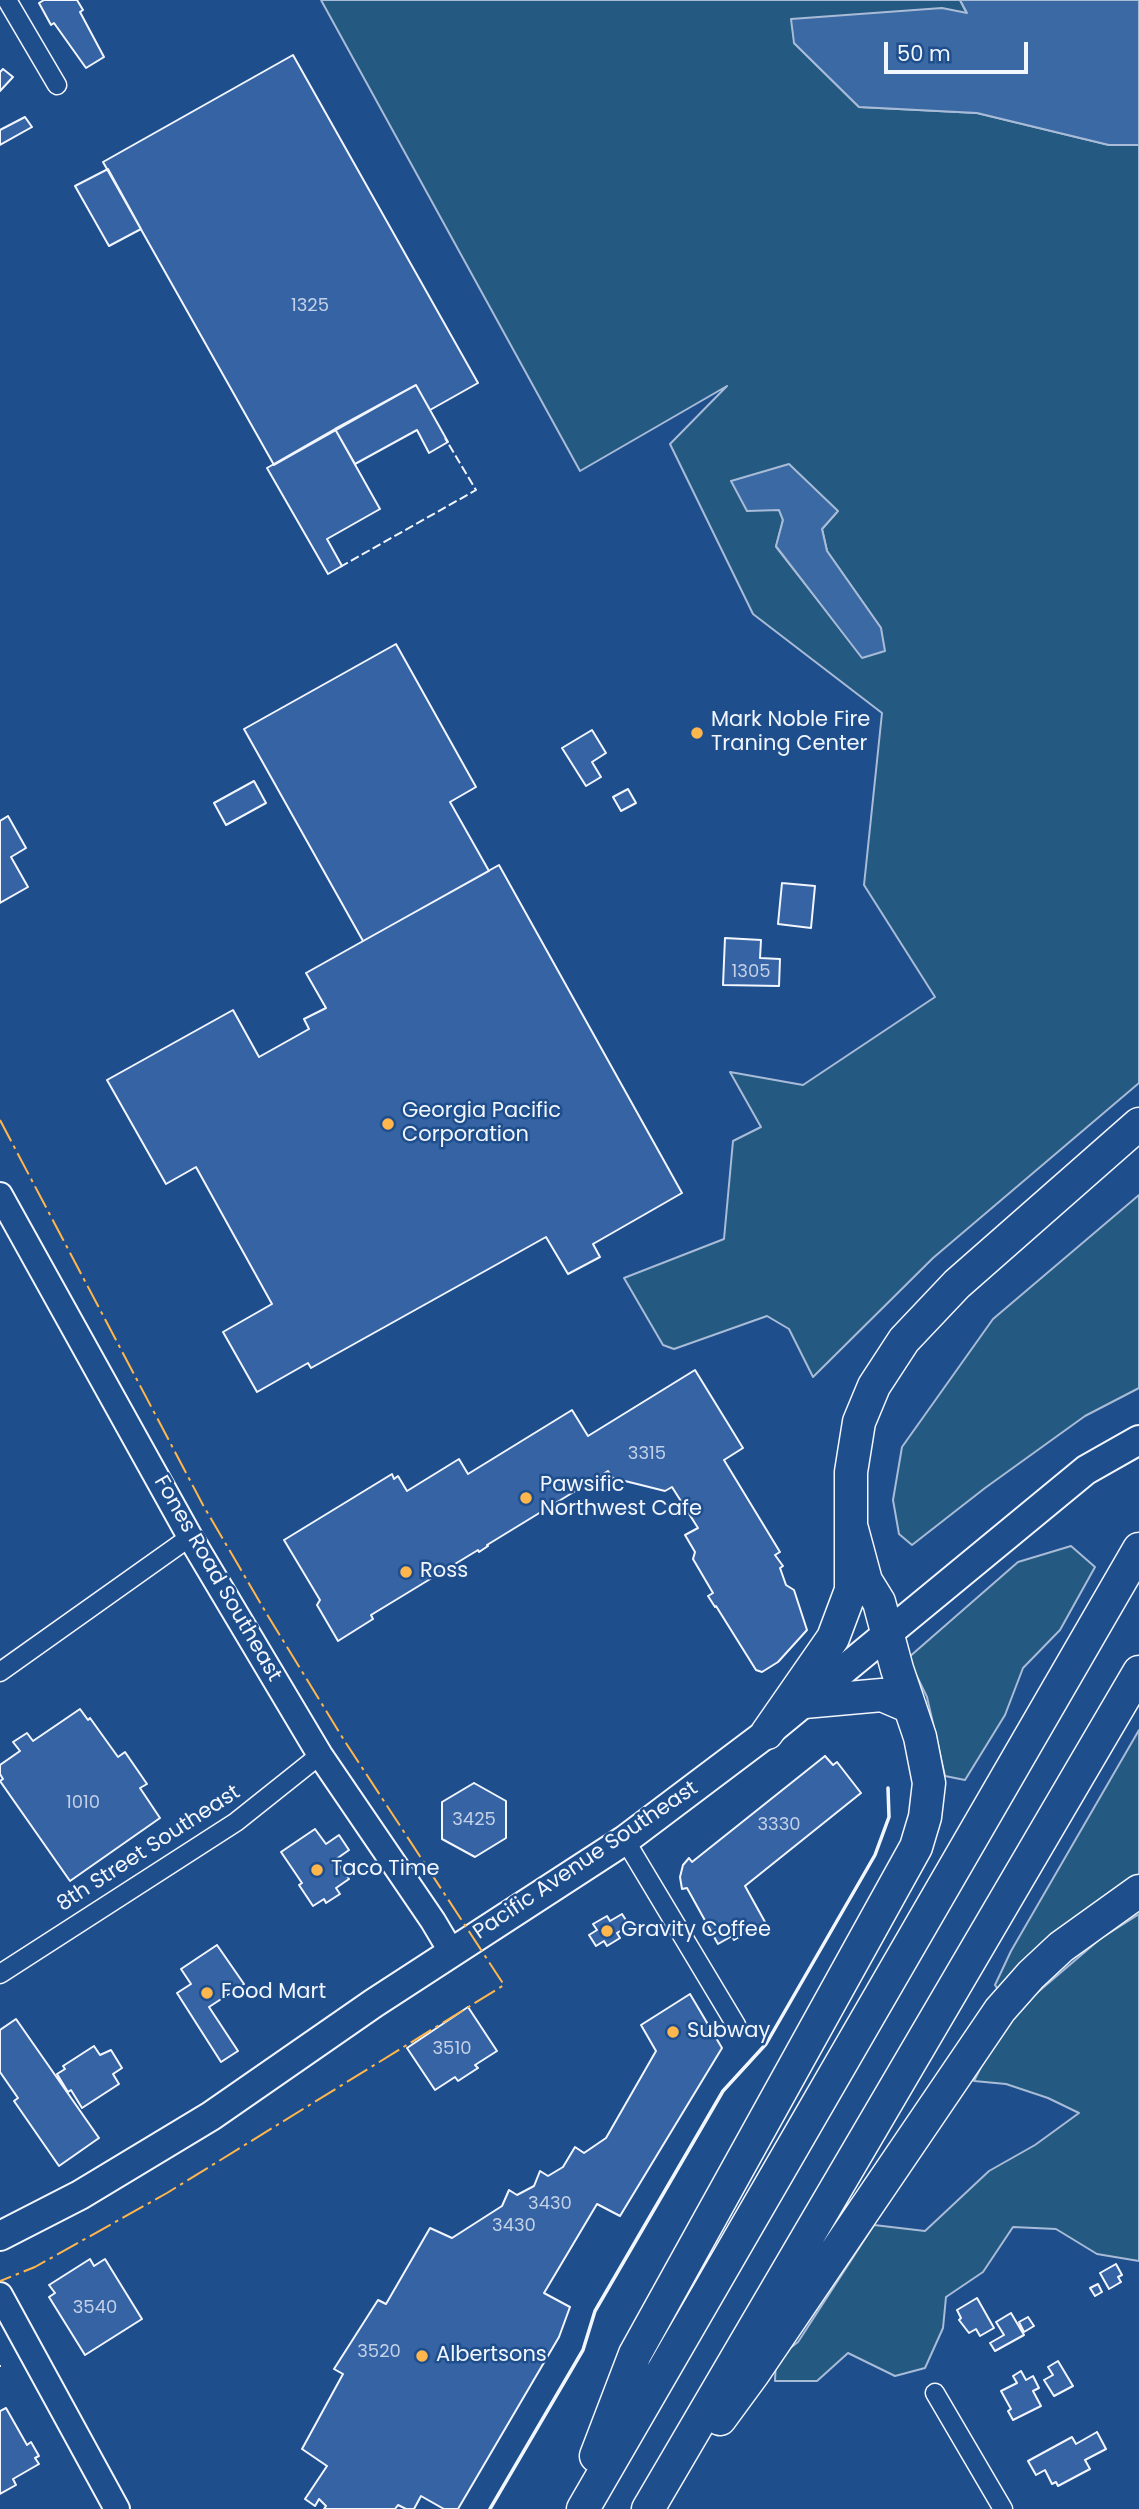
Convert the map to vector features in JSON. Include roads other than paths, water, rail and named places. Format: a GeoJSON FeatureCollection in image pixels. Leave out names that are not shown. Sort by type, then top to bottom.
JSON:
{"type":"FeatureCollection","features":[{"type":"Feature","properties":{"kind":"highway"},"geometry":{"type":"LineString","coordinates":[[767,1733],[833,1638],[851,1590],[851,1472],[859,1422],[874,1386],[904,1340],[957,1284],[1139,1125]]}},
{"type":"Feature","properties":{"kind":"highway"},"geometry":{"type":"LineString","coordinates":[[576,2509],[635,2354],[916,1847],[925,1817],[929,1783],[920,1737],[879,1602],[866,1581],[852,1529]]}},
{"type":"Feature","properties":{"kind":"highway"},"geometry":{"type":"LineString","coordinates":[[583,2509],[1138,1551]]}},
{"type":"Feature","properties":{"kind":"highway"},"geometry":{"type":"LineString","coordinates":[[650,2509],[1139,1672]]}},
{"type":"Feature","properties":{"kind":"highway"},"geometry":{"type":"LineString","coordinates":[[804,1702],[881,1695],[910,1707]]}},
{"type":"Feature","properties":{"kind":"highway"},"geometry":{"type":"LineString","coordinates":[[650,2509],[753,2374],[1000,2010],[1054,1954],[1084,1928],[1139,1891]]}},
{"type":"Feature","properties":{"kind":"main road","name":"Pacific Avenue Southeast"},"geometry":{"type":"LineString","coordinates":[[0,2236],[80,2195],[199,2123],[452,1952],[625,1840],[767,1733],[1086,1470],[1139,1440]]}},
{"type":"Feature","properties":{"kind":"street"},"geometry":{"type":"LineString","coordinates":[[7,0],[57,85]]}},
{"type":"Feature","properties":{"kind":"street","name":"Fones Road Southeast"},"geometry":{"type":"LineString","coordinates":[[0,1195],[190,1537],[320,1755],[452,1952]]}},
{"type":"Feature","properties":{"kind":"street"},"geometry":{"type":"LineString","coordinates":[[0,1672],[190,1537]]}},
{"type":"Feature","properties":{"kind":"street","name":"8th Street Southeast"},"geometry":{"type":"LineString","coordinates":[[0,1974],[236,1822],[320,1755]]}},
{"type":"Feature","properties":{"kind":"street"},"geometry":{"type":"LineString","coordinates":[[625,1840],[736,2025]]}},
{"type":"Feature","properties":{"kind":"street"},"geometry":{"type":"LineString","coordinates":[[0,2295],[117,2509]]}},
{"type":"Feature","properties":{"kind":"street"},"geometry":{"type":"LineString","coordinates":[[935,2393],[1003,2509]]}},
{"type":"Feature","properties":{"kind":"place","name":"Mark Noble Fire Traning Center"},"geometry":{"type":"Point","coordinates":[697,733]}},
{"type":"Feature","properties":{"kind":"place","name":"Georgia Pacific Corporation"},"geometry":{"type":"Point","coordinates":[388,1124]}},
{"type":"Feature","properties":{"kind":"place","name":"Pawsific Northwest Cafe"},"geometry":{"type":"Point","coordinates":[526,1498]}},
{"type":"Feature","properties":{"kind":"place","name":"Ross"},"geometry":{"type":"Point","coordinates":[406,1572]}},
{"type":"Feature","properties":{"kind":"place","name":"Taco Time"},"geometry":{"type":"Point","coordinates":[317,1870]}},
{"type":"Feature","properties":{"kind":"place","name":"Gravity Coffee"},"geometry":{"type":"Point","coordinates":[607,1931]}},
{"type":"Feature","properties":{"kind":"place","name":"Food Mart"},"geometry":{"type":"Point","coordinates":[207,1993]}},
{"type":"Feature","properties":{"kind":"place","name":"Subway"},"geometry":{"type":"Point","coordinates":[673,2032]}},
{"type":"Feature","properties":{"kind":"place","name":"Albertsons"},"geometry":{"type":"Point","coordinates":[422,2356]}}]}
